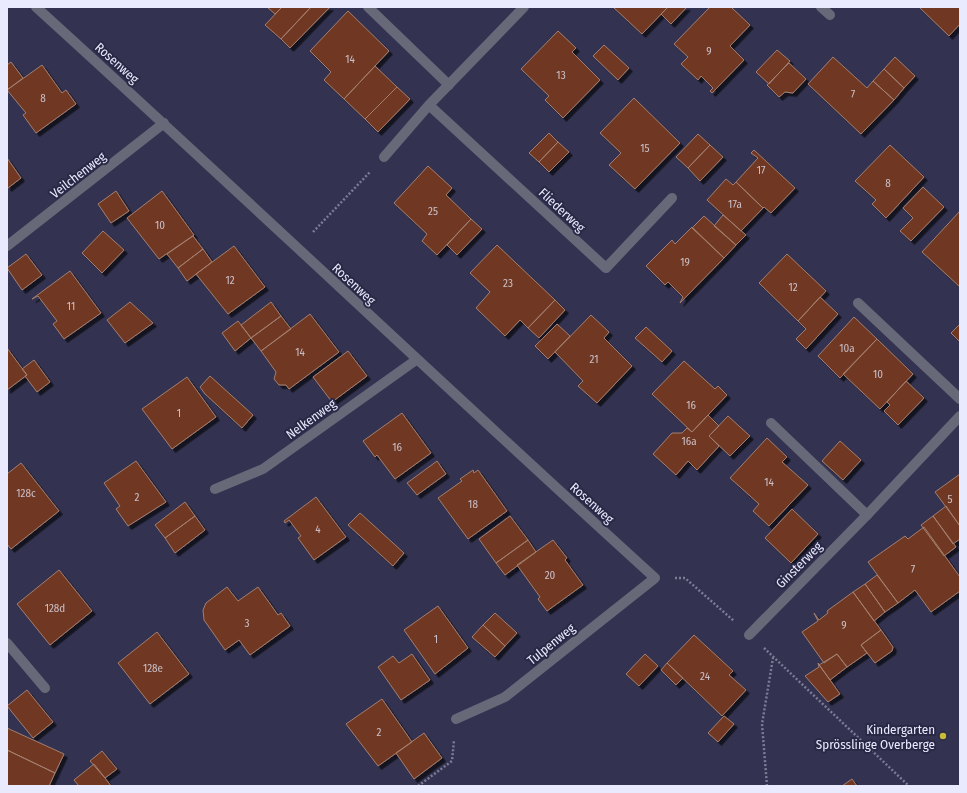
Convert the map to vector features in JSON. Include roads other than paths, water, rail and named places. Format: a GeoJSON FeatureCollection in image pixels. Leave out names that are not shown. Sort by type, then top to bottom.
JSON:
{"type":"FeatureCollection","features":[{"type":"Feature","properties":{"kind":"street","name":"Rosenweg"},"geometry":{"type":"LineString","coordinates":[[36,7],[164,123],[416,360],[655,578]]}},
{"type":"Feature","properties":{"kind":"street"},"geometry":{"type":"LineString","coordinates":[[368,7],[449,85]]}},
{"type":"Feature","properties":{"kind":"street"},"geometry":{"type":"LineString","coordinates":[[384,157],[429,105],[524,7]]}},
{"type":"Feature","properties":{"kind":"street"},"geometry":{"type":"LineString","coordinates":[[821,7],[830,15]]}},
{"type":"Feature","properties":{"kind":"street","name":"Fliederweg"},"geometry":{"type":"LineString","coordinates":[[429,105],[606,268],[672,198]]}},
{"type":"Feature","properties":{"kind":"street","name":"Veilchenweg"},"geometry":{"type":"LineString","coordinates":[[7,246],[164,123]]}},
{"type":"Feature","properties":{"kind":"street"},"geometry":{"type":"LineString","coordinates":[[858,303],[960,399]]}},
{"type":"Feature","properties":{"kind":"street","name":"Nelkenweg"},"geometry":{"type":"LineString","coordinates":[[215,488],[263,469],[416,360]]}},
{"type":"Feature","properties":{"kind":"street","name":"Ginsterweg"},"geometry":{"type":"LineString","coordinates":[[749,635],[867,515],[960,416]]}},
{"type":"Feature","properties":{"kind":"street"},"geometry":{"type":"LineString","coordinates":[[771,423],[867,515]]}},
{"type":"Feature","properties":{"kind":"street","name":"Tulpenweg"},"geometry":{"type":"LineString","coordinates":[[456,718],[505,697],[655,578]]}},
{"type":"Feature","properties":{"kind":"street"},"geometry":{"type":"LineString","coordinates":[[7,643],[45,688]]}},
{"type":"Feature","properties":{"kind":"place","name":"Kindergarten Sprösslinge Overberge"},"geometry":{"type":"Point","coordinates":[943,736]}}]}
